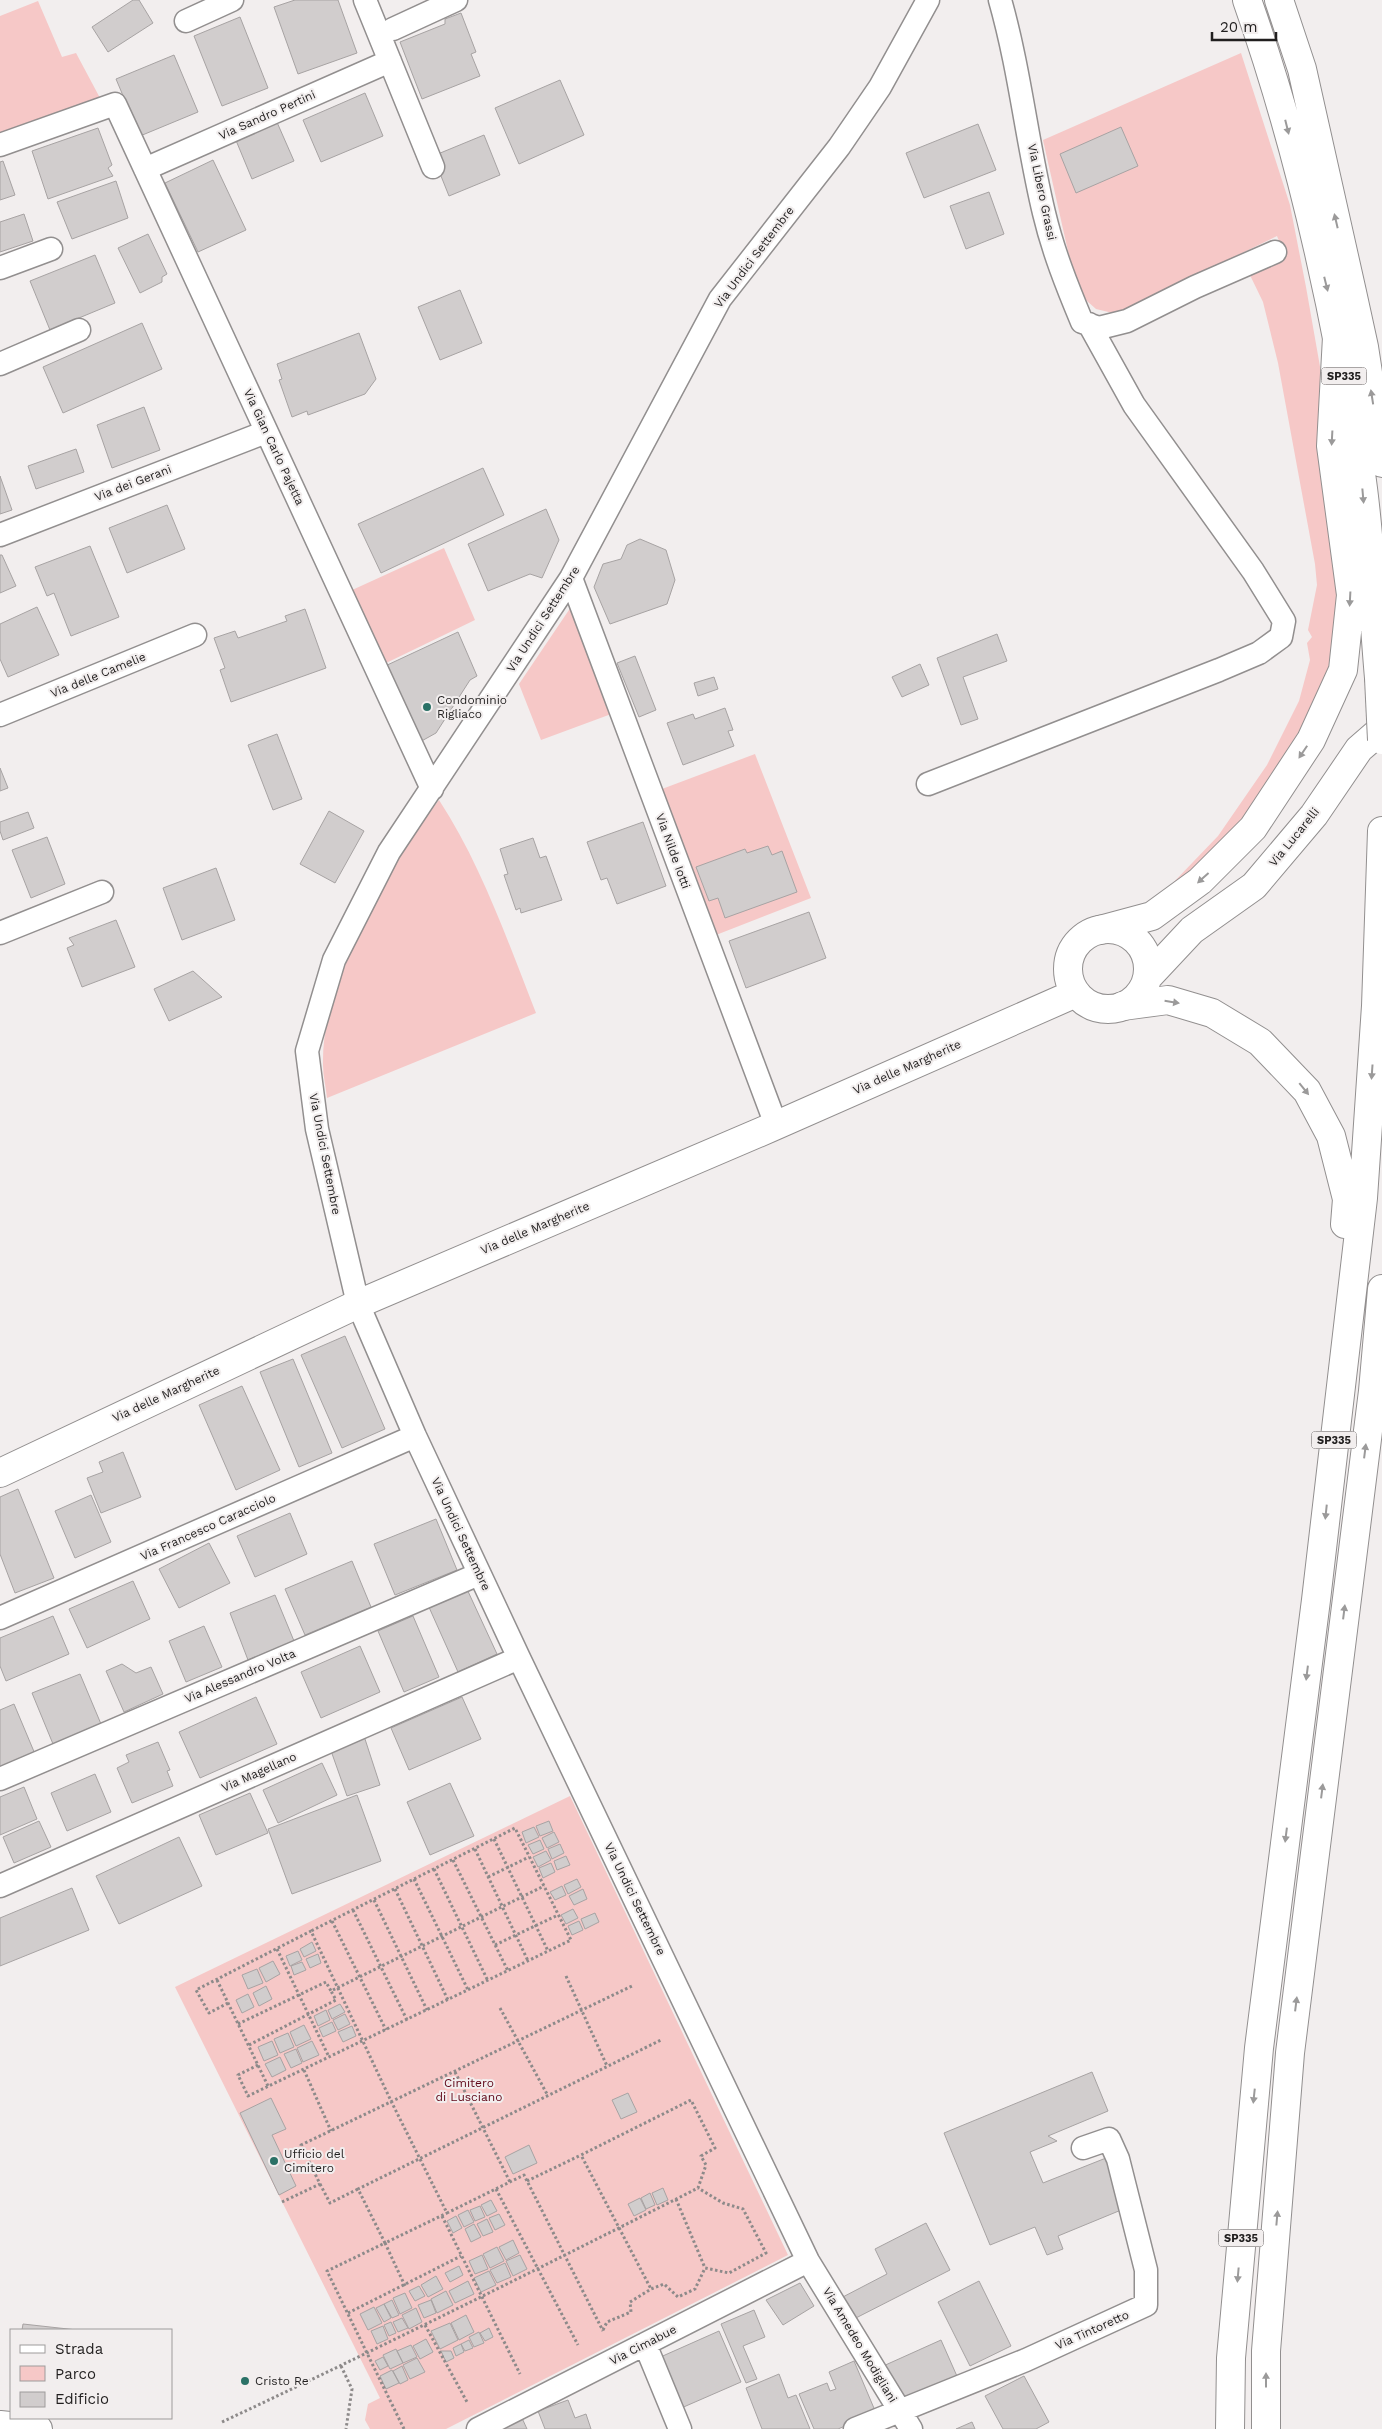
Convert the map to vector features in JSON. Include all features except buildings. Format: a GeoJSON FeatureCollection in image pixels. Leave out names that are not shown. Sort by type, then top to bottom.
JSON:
{"type":"FeatureCollection","features":[{"type":"Feature","properties":{"kind":"main road","name":"SP335"},"geometry":{"type":"LineString","coordinates":[[1247,0],[1275,80],[1329,294],[1337,337],[1361,476],[1379,678],[1382,740]]}},
{"type":"Feature","properties":{"kind":"main road","name":"SP335"},"geometry":{"type":"LineString","coordinates":[[1279,0],[1302,69],[1352,292],[1364,347],[1382,463]]}},
{"type":"Feature","properties":{"kind":"main road","name":"SP335"},"geometry":{"type":"LineString","coordinates":[[1289,0],[1325,128],[1324,169]]}},
{"type":"Feature","properties":{"kind":"main road"},"geometry":{"type":"LineString","coordinates":[[1352,292],[1377,322],[1382,343]]}},
{"type":"Feature","properties":{"kind":"main road"},"geometry":{"type":"LineString","coordinates":[[1329,1480],[1326,1417],[1347,1199],[1332,1136],[1307,1091],[1260,1042],[1212,1013],[1168,1000],[1110,1009],[1097,1008],[1085,1002],[1076,993],[1070,981],[1068,968],[1071,955],[1077,944],[1088,935],[1152,916],[1200,881],[1253,828],[1311,740],[1343,670],[1351,595],[1331,446],[1337,337]]}},
{"type":"Feature","properties":{"kind":"main road","name":"Via Lucarelli"},"geometry":{"type":"LineString","coordinates":[[1124,1006],[1135,1000],[1143,989],[1148,977],[1192,930],[1254,886],[1314,815],[1359,749],[1382,728]]}},
{"type":"Feature","properties":{"kind":"main road","name":"SP335"},"geometry":{"type":"LineString","coordinates":[[1230,2429],[1231,2358],[1259,2048],[1363,1198],[1376,1006],[1382,831]]}},
{"type":"Feature","properties":{"kind":"main road"},"geometry":{"type":"LineString","coordinates":[[1100,930],[1126,933],[1137,941],[1144,951],[1148,964],[1148,977]]}},
{"type":"Feature","properties":{"kind":"main road","name":"Via Lucarelli"},"geometry":{"type":"LineString","coordinates":[[1137,941],[1192,930]]}},
{"type":"Feature","properties":{"kind":"main road","name":"Via delle Margherite"},"geometry":{"type":"LineString","coordinates":[[0,1473],[358,1304],[776,1125],[1076,993]]}},
{"type":"Feature","properties":{"kind":"main road","name":"SP335"},"geometry":{"type":"LineString","coordinates":[[1266,2429],[1266,2351],[1290,2052],[1373,1391],[1382,1289]]}},
{"type":"Feature","properties":{"kind":"street"},"geometry":{"type":"LineString","coordinates":[[186,21],[232,0]]}},
{"type":"Feature","properties":{"kind":"street"},"geometry":{"type":"LineString","coordinates":[[365,0],[433,167]]}},
{"type":"Feature","properties":{"kind":"street"},"geometry":{"type":"LineString","coordinates":[[394,29],[456,0]]}},
{"type":"Feature","properties":{"kind":"street","name":"Via Undici Settembre"},"geometry":{"type":"LineString","coordinates":[[808,2261],[479,1574],[415,1436],[358,1304],[317,1129],[307,1051],[334,960],[389,852],[571,578],[720,299],[839,147],[880,87],[928,0]]}},
{"type":"Feature","properties":{"kind":"street","name":"Via Libero Grassi"},"geometry":{"type":"LineString","coordinates":[[1000,0],[1012,43],[1044,213],[1062,274],[1082,322],[1089,324]]}},
{"type":"Feature","properties":{"kind":"street","name":"Via Sandro Pertini"},"geometry":{"type":"LineString","coordinates":[[145,169],[390,61]]}},
{"type":"Feature","properties":{"kind":"street","name":"Via Gian Carlo Pajetta"},"geometry":{"type":"LineString","coordinates":[[0,145],[115,104],[432,789]]}},
{"type":"Feature","properties":{"kind":"street"},"geometry":{"type":"LineString","coordinates":[[0,268],[52,249]]}},
{"type":"Feature","properties":{"kind":"street"},"geometry":{"type":"LineString","coordinates":[[1089,324],[1099,328],[1127,321],[1195,287],[1275,252]]}},
{"type":"Feature","properties":{"kind":"street"},"geometry":{"type":"LineString","coordinates":[[928,784],[1259,654],[1281,637],[1284,621],[1253,571],[1134,405],[1089,324]]}},
{"type":"Feature","properties":{"kind":"street"},"geometry":{"type":"LineString","coordinates":[[0,364],[79,330]]}},
{"type":"Feature","properties":{"kind":"street","name":"Via dei Gerani"},"geometry":{"type":"LineString","coordinates":[[5,532],[266,432]]}},
{"type":"Feature","properties":{"kind":"street","name":"Via Nilde Iotti"},"geometry":{"type":"LineString","coordinates":[[571,578],[776,1125]]}},
{"type":"Feature","properties":{"kind":"street","name":"Via delle Camelie"},"geometry":{"type":"LineString","coordinates":[[0,715],[195,635]]}},
{"type":"Feature","properties":{"kind":"street"},"geometry":{"type":"LineString","coordinates":[[0,933],[102,892]]}},
{"type":"Feature","properties":{"kind":"street","name":"Via Francesco Caracciolo"},"geometry":{"type":"LineString","coordinates":[[0,1618],[415,1436]]}},
{"type":"Feature","properties":{"kind":"street","name":"Via Alessandro Volta"},"geometry":{"type":"LineString","coordinates":[[0,1779],[479,1574]]}},
{"type":"Feature","properties":{"kind":"street","name":"Via Magellano"},"geometry":{"type":"LineString","coordinates":[[0,1886],[519,1658]]}},
{"type":"Feature","properties":{"kind":"street","name":"Via Tintoretto"},"geometry":{"type":"LineString","coordinates":[[855,2429],[905,2420],[1026,2360],[1146,2305],[1146,2270],[1118,2160],[1109,2140],[1083,2148]]}},
{"type":"Feature","properties":{"kind":"street","name":"Via Cimabue"},"geometry":{"type":"LineString","coordinates":[[478,2429],[808,2261]]}},
{"type":"Feature","properties":{"kind":"street","name":"Via Amedeo Modigliani"},"geometry":{"type":"LineString","coordinates":[[808,2261],[905,2420]]}},
{"type":"Feature","properties":{"kind":"street"},"geometry":{"type":"LineString","coordinates":[[645,2344],[680,2429]]}},
{"type":"Feature","properties":{"kind":"path"},"geometry":{"type":"LineString","coordinates":[[228,2003],[209,2013],[196,1990],[515,1828],[571,1940],[248,2096],[238,2075],[258,2065]]}},
{"type":"Feature","properties":{"kind":"path"},"geometry":{"type":"LineString","coordinates":[[494,1839],[548,1951]]}},
{"type":"Feature","properties":{"kind":"path"},"geometry":{"type":"LineString","coordinates":[[475,1849],[528,1962]]}},
{"type":"Feature","properties":{"kind":"path"},"geometry":{"type":"LineString","coordinates":[[488,1877],[529,1857]]}},
{"type":"Feature","properties":{"kind":"path"},"geometry":{"type":"LineString","coordinates":[[453,1860],[508,1971]]}},
{"type":"Feature","properties":{"kind":"path"},"geometry":{"type":"LineString","coordinates":[[434,1869],[488,1981]]}},
{"type":"Feature","properties":{"kind":"path"},"geometry":{"type":"LineString","coordinates":[[414,1880],[468,1990]]}},
{"type":"Feature","properties":{"kind":"path"},"geometry":{"type":"LineString","coordinates":[[331,1991],[544,1886]]}},
{"type":"Feature","properties":{"kind":"path"},"geometry":{"type":"LineString","coordinates":[[395,1889],[448,2000]]}},
{"type":"Feature","properties":{"kind":"path"},"geometry":{"type":"LineString","coordinates":[[374,1900],[427,2010]]}},
{"type":"Feature","properties":{"kind":"path"},"geometry":{"type":"LineString","coordinates":[[353,1910],[407,2020]]}},
{"type":"Feature","properties":{"kind":"path"},"geometry":{"type":"LineString","coordinates":[[495,1945],[558,1915]]}},
{"type":"Feature","properties":{"kind":"path"},"geometry":{"type":"LineString","coordinates":[[332,1921],[386,2030]]}},
{"type":"Feature","properties":{"kind":"path"},"geometry":{"type":"LineString","coordinates":[[311,1932],[362,2042],[447,2213]]}},
{"type":"Feature","properties":{"kind":"path"},"geometry":{"type":"LineString","coordinates":[[277,1949],[329,2057]]}},
{"type":"Feature","properties":{"kind":"path"},"geometry":{"type":"LineString","coordinates":[[566,1976],[607,2066]]}},
{"type":"Feature","properties":{"kind":"path"},"geometry":{"type":"LineString","coordinates":[[216,1980],[268,2086]]}},
{"type":"Feature","properties":{"kind":"path"},"geometry":{"type":"LineString","coordinates":[[238,2024],[326,1982],[336,2000],[249,2045]]}},
{"type":"Feature","properties":{"kind":"path"},"geometry":{"type":"LineString","coordinates":[[634,1985],[302,2145],[320,2184],[330,2203],[547,2094],[660,2040]]}},
{"type":"Feature","properties":{"kind":"path"},"geometry":{"type":"LineString","coordinates":[[500,2008],[547,2094]]}},
{"type":"Feature","properties":{"kind":"path"},"geometry":{"type":"LineString","coordinates":[[304,2070],[331,2130]]}},
{"type":"Feature","properties":{"kind":"path"},"geometry":{"type":"LineString","coordinates":[[456,2072],[510,2182]]}},
{"type":"Feature","properties":{"kind":"path"},"geometry":{"type":"LineString","coordinates":[[222,2422],[342,2366],[698,2188],[706,2165],[702,2156],[715,2148],[692,2100],[527,2181]]}},
{"type":"Feature","properties":{"kind":"path"},"geometry":{"type":"LineString","coordinates":[[581,2155],[651,2289]]}},
{"type":"Feature","properties":{"kind":"path"},"geometry":{"type":"LineString","coordinates":[[404,2429],[327,2271],[524,2175],[602,2330],[607,2322],[631,2312],[630,2302],[651,2289],[664,2284],[678,2297],[695,2289],[705,2268],[676,2199]]}},
{"type":"Feature","properties":{"kind":"path"},"geometry":{"type":"LineString","coordinates":[[282,2202],[320,2184]]}},
{"type":"Feature","properties":{"kind":"path"},"geometry":{"type":"LineString","coordinates":[[698,2188],[723,2203],[743,2209],[766,2253],[729,2273],[705,2268]]}},
{"type":"Feature","properties":{"kind":"path"},"geometry":{"type":"LineString","coordinates":[[358,2189],[405,2286]]}},
{"type":"Feature","properties":{"kind":"path"},"geometry":{"type":"LineString","coordinates":[[496,2189],[578,2345]]}},
{"type":"Feature","properties":{"kind":"path"},"geometry":{"type":"LineString","coordinates":[[442,2216],[520,2374]]}},
{"type":"Feature","properties":{"kind":"path"},"geometry":{"type":"LineString","coordinates":[[348,2314],[461,2256]]}},
{"type":"Feature","properties":{"kind":"path"},"geometry":{"type":"LineString","coordinates":[[425,2325],[467,2402]]}},
{"type":"Feature","properties":{"kind":"path"},"geometry":{"type":"LineString","coordinates":[[342,2366],[352,2389],[346,2429]]}},
{"type":"Feature","properties":{"kind":"green space"},"geometry":{"type":"Polygon","coordinates":[[[38,1],[62,57],[76,53],[100,98],[0,135],[0,16],[38,1]]]}},
{"type":"Feature","properties":{"kind":"green space"},"geometry":{"type":"Polygon","coordinates":[[[1241,53],[1290,205],[1306,287],[1322,378],[1340,578],[1329,679],[1307,724],[1255,808],[1191,877],[1169,887],[1218,836],[1267,765],[1299,701],[1310,660],[1307,643],[1312,637],[1308,630],[1317,585],[1315,564],[1278,363],[1263,302],[1248,271],[1284,254],[1277,236],[1117,314],[1096,309],[1087,301],[1079,288],[1070,260],[1043,140],[1241,53]]]}},
{"type":"Feature","properties":{"kind":"green space"},"geometry":{"type":"Polygon","coordinates":[[[444,548],[475,620],[384,664],[350,591],[444,548]]]}},
{"type":"Feature","properties":{"kind":"green space"},"geometry":{"type":"Polygon","coordinates":[[[573,604],[614,713],[541,740],[519,684],[573,604]]]}},
{"type":"Feature","properties":{"kind":"green space"},"geometry":{"type":"Polygon","coordinates":[[[755,754],[811,898],[716,935],[662,789],[755,754]]]}},
{"type":"Feature","properties":{"kind":"green space"},"geometry":{"type":"Polygon","coordinates":[[[439,800],[468,850],[481,877],[536,1013],[327,1098],[323,1073],[325,1032],[333,996],[345,960],[379,890],[419,827],[439,800]]]}},
{"type":"Feature","properties":{"kind":"green space","name":"Cimitero di Lusciano"},"geometry":{"type":"Polygon","coordinates":[[[570,1796],[788,2255],[446,2429],[370,2429],[365,2420],[368,2404],[380,2398],[175,1987],[570,1796]]]}},
{"type":"Feature","properties":{"kind":"place","name":"Condominio Rigliaco"},"geometry":{"type":"Point","coordinates":[427,707]}},
{"type":"Feature","properties":{"kind":"place","name":"Ufficio del Cimitero"},"geometry":{"type":"Point","coordinates":[274,2161]}},
{"type":"Feature","properties":{"kind":"place","name":"Cristo Re"},"geometry":{"type":"Point","coordinates":[245,2381]}}]}
